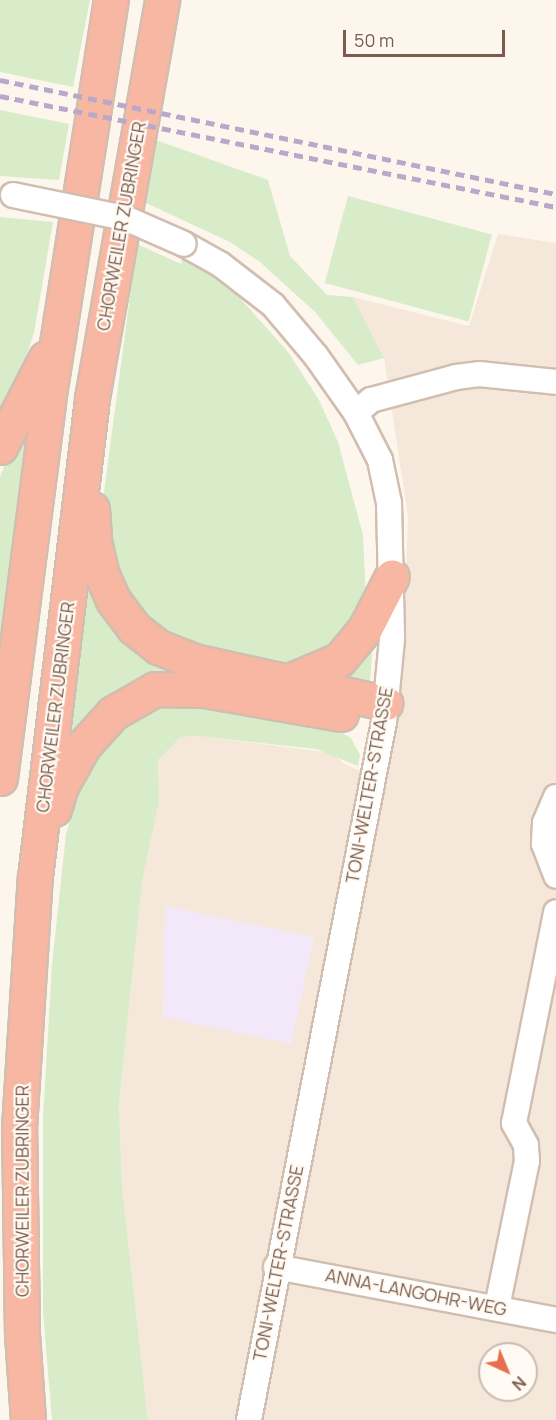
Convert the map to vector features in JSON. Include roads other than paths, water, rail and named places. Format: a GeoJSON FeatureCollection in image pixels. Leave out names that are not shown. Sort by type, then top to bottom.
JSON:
{"type":"FeatureCollection","features":[{"type":"Feature","properties":{"kind":"highway"},"geometry":{"type":"LineString","coordinates":[[0,778],[60,333],[111,0]]}},
{"type":"Feature","properties":{"kind":"highway","name":"CHORWEILER ZUBRINGER"},"geometry":{"type":"LineString","coordinates":[[28,1420],[22,1335],[19,1128],[35,877],[92,398],[162,0]]}},
{"type":"Feature","properties":{"kind":"highway"},"geometry":{"type":"LineString","coordinates":[[0,447],[60,333]]}},
{"type":"Feature","properties":{"kind":"highway"},"geometry":{"type":"LineString","coordinates":[[92,398],[93,541],[113,600],[134,628],[158,647],[194,661],[289,681],[384,712]]}},
{"type":"Feature","properties":{"kind":"highway"},"geometry":{"type":"LineString","coordinates":[[289,681],[339,660],[365,629],[392,576]]}},
{"type":"Feature","properties":{"kind":"highway"},"geometry":{"type":"LineString","coordinates":[[35,877],[61,786],[84,745],[113,713],[155,689],[204,690],[384,712]]}},
{"type":"Feature","properties":{"kind":"street","name":"TONI-WELTER-STRASSE"},"geometry":{"type":"LineString","coordinates":[[6,196],[125,218],[184,244],[220,264],[273,305],[356,413],[380,460],[389,503],[392,639],[384,712],[276,1267],[249,1420]]}},
{"type":"Feature","properties":{"kind":"street"},"geometry":{"type":"LineString","coordinates":[[356,413],[370,400],[456,377],[479,374],[556,382]]}},
{"type":"Feature","properties":{"kind":"street"},"geometry":{"type":"LineString","coordinates":[[556,797],[551,824],[544,844],[556,876]]}},
{"type":"Feature","properties":{"kind":"street"},"geometry":{"type":"LineString","coordinates":[[497,1307],[527,1161],[526,1145],[514,1123],[556,912]]}},
{"type":"Feature","properties":{"kind":"street","name":"ANNA-LANGOHR-WEG"},"geometry":{"type":"LineString","coordinates":[[276,1267],[497,1307],[556,1320]]}},
{"type":"Feature","properties":{"kind":"street","name":"TONI-WELTER-STRASSE"},"geometry":{"type":"LineString","coordinates":[[236,1420],[256,1376]]}},
{"type":"Feature","properties":{"kind":"railway"},"geometry":{"type":"LineString","coordinates":[[0,80],[556,194]]}},
{"type":"Feature","properties":{"kind":"railway"},"geometry":{"type":"LineString","coordinates":[[0,96],[556,207]]}}]}
